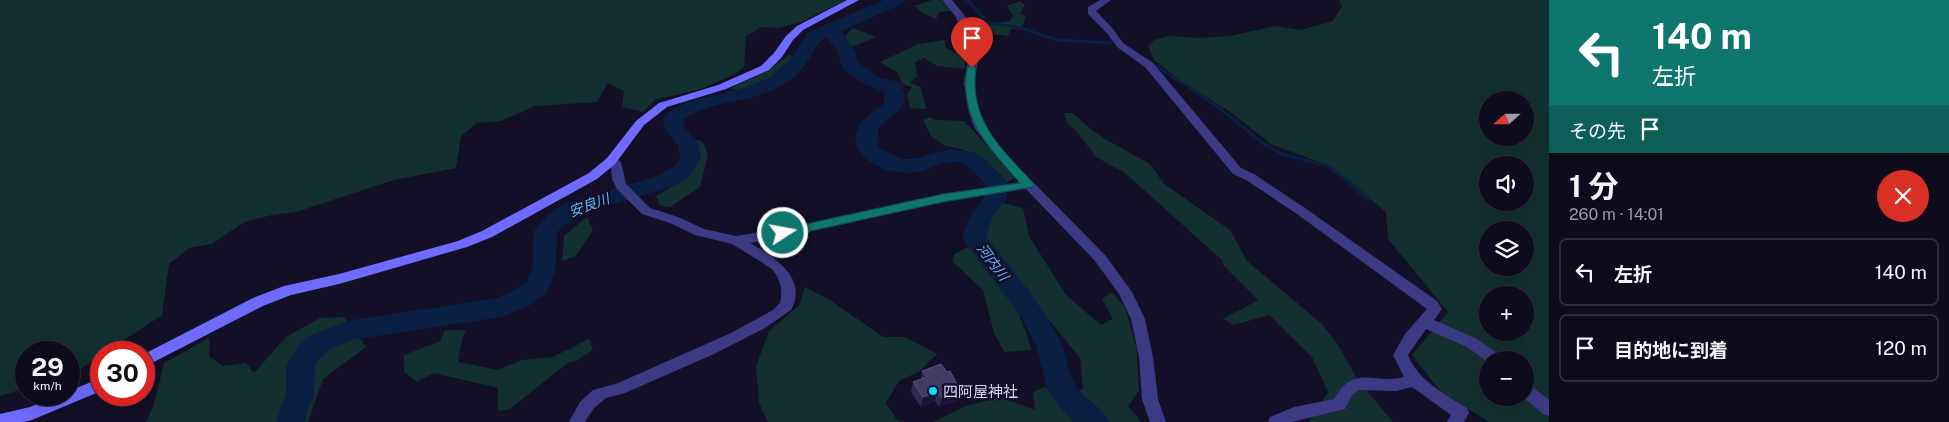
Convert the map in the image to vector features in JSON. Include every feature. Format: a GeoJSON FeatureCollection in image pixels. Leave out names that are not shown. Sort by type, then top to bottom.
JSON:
{"type":"FeatureCollection","features":[{"type":"Feature","properties":{"kind":"street"},"geometry":{"type":"LineString","coordinates":[[155,356],[258,302],[289,290],[339,279],[462,244],[487,234],[593,176],[611,161],[640,123],[663,105],[722,87],[765,68],[778,55],[789,38],[800,28],[854,0]]}},
{"type":"Feature","properties":{"kind":"street"},"geometry":{"type":"LineString","coordinates":[[947,0],[960,16],[974,53],[969,83],[973,109],[980,127],[995,148],[1028,185],[1100,258],[1125,292],[1138,319],[1146,357],[1150,398],[1158,422]]}},
{"type":"Feature","properties":{"kind":"street"},"geometry":{"type":"LineString","coordinates":[[1106,0],[1091,9],[1091,12],[1110,30],[1120,45],[1148,65],[1198,123],[1230,165],[1301,210],[1432,305],[1435,310],[1410,338],[1400,355],[1403,365],[1414,380],[1461,413],[1455,422]]}},
{"type":"Feature","properties":{"kind":"street"},"geometry":{"type":"LineString","coordinates":[[578,422],[585,406],[599,394],[618,390],[680,364],[748,330],[779,313],[786,306],[788,286],[779,268],[736,241],[700,232],[674,220],[646,211],[621,186],[618,179],[617,165],[611,161]]}},
{"type":"Feature","properties":{"kind":"street"},"geometry":{"type":"LineString","coordinates":[[736,241],[800,230],[943,198],[1028,185]]}},
{"type":"Feature","properties":{"kind":"street"},"geometry":{"type":"LineString","coordinates":[[1425,322],[1472,344],[1482,351]]}},
{"type":"Feature","properties":{"kind":"street"},"geometry":{"type":"LineString","coordinates":[[1276,422],[1294,414],[1339,404],[1347,391],[1356,384],[1396,386],[1414,380]]}},
{"type":"Feature","properties":{"kind":"street"},"geometry":{"type":"LineString","coordinates":[[0,421],[32,413],[90,389]]}},
{"type":"Feature","properties":{"kind":"street"},"geometry":{"type":"LineString","coordinates":[[1534,396],[1549,409]]}},
{"type":"Feature","properties":{"kind":"green space"},"geometry":{"type":"Polygon","coordinates":[[[0,0],[846,0],[801,22],[779,28],[762,27],[746,36],[744,67],[735,74],[701,89],[655,100],[643,112],[622,107],[624,91],[608,83],[597,102],[535,106],[501,121],[477,123],[461,136],[456,168],[394,180],[296,212],[272,215],[244,222],[212,244],[189,248],[169,264],[162,315],[123,341],[90,341],[90,363],[80,369],[80,341],[15,341],[15,391],[0,396],[0,0]]]}},
{"type":"Feature","properties":{"kind":"green space"},"geometry":{"type":"Polygon","coordinates":[[[932,0],[941,0],[951,11],[939,12],[936,19],[924,14],[914,6],[932,0]]]}},
{"type":"Feature","properties":{"kind":"green space"},"geometry":{"type":"Polygon","coordinates":[[[1339,0],[1549,0],[1549,422],[1489,422],[1440,391],[1412,355],[1448,312],[1388,239],[1386,212],[1332,167],[1271,144],[1229,111],[1184,83],[1154,60],[1148,46],[1154,40],[1169,36],[1196,38],[1230,36],[1275,26],[1300,30],[1333,21],[1342,6],[1339,0]]]}},
{"type":"Feature","properties":{"kind":"green space"},"geometry":{"type":"Polygon","coordinates":[[[1020,1],[1025,5],[1020,14],[1026,16],[1022,27],[1010,30],[1008,36],[985,33],[988,24],[1010,21],[1013,16],[1007,6],[1020,1]]]}},
{"type":"Feature","properties":{"kind":"green space"},"geometry":{"type":"Polygon","coordinates":[[[853,28],[876,37],[852,47],[843,39],[853,28]]]}},
{"type":"Feature","properties":{"kind":"green space"},"geometry":{"type":"Polygon","coordinates":[[[944,40],[946,48],[965,57],[965,69],[937,66],[924,58],[915,62],[917,76],[910,83],[921,87],[926,109],[910,108],[907,94],[912,87],[902,84],[898,73],[880,62],[918,44],[944,40]]]}},
{"type":"Feature","properties":{"kind":"green space"},"geometry":{"type":"Polygon","coordinates":[[[790,54],[795,61],[776,79],[741,92],[731,88],[767,71],[790,54]]]}},
{"type":"Feature","properties":{"kind":"green space"},"geometry":{"type":"Polygon","coordinates":[[[1064,113],[1073,113],[1089,128],[1105,139],[1150,164],[1164,184],[1230,230],[1247,261],[1322,324],[1338,345],[1357,379],[1393,422],[1309,422],[1328,392],[1312,357],[1269,315],[1234,325],[1223,319],[1258,300],[1224,266],[1222,260],[1125,173],[1096,157],[1078,133],[1066,122],[1064,113]]]}},
{"type":"Feature","properties":{"kind":"green space"},"geometry":{"type":"Polygon","coordinates":[[[929,117],[936,120],[964,121],[1017,177],[1006,182],[986,160],[961,149],[945,146],[931,136],[923,120],[929,117]]]}},
{"type":"Feature","properties":{"kind":"green space"},"geometry":{"type":"Polygon","coordinates":[[[694,140],[702,141],[708,154],[700,187],[670,207],[661,206],[656,196],[681,180],[690,169],[693,161],[694,140]]]}},
{"type":"Feature","properties":{"kind":"green space"},"geometry":{"type":"Polygon","coordinates":[[[1000,202],[1023,208],[1029,236],[1066,295],[1101,325],[1113,319],[1102,299],[1112,292],[1125,307],[1137,350],[1139,391],[1128,406],[1141,422],[933,422],[966,406],[1000,397],[1035,410],[1033,392],[1044,387],[1068,400],[1083,388],[1080,358],[1039,308],[1019,314],[1032,350],[1004,352],[994,333],[983,290],[953,262],[954,254],[973,245],[985,230],[988,216],[1000,202]]]}},
{"type":"Feature","properties":{"kind":"green space"},"geometry":{"type":"Polygon","coordinates":[[[587,217],[593,230],[576,256],[562,261],[564,236],[587,217]]]}},
{"type":"Feature","properties":{"kind":"green space"},"geometry":{"type":"Polygon","coordinates":[[[805,287],[830,300],[883,337],[905,337],[937,354],[920,371],[899,381],[886,403],[897,420],[902,422],[768,422],[759,403],[756,366],[769,331],[799,305],[805,287]]]}},
{"type":"Feature","properties":{"kind":"green space"},"geometry":{"type":"Polygon","coordinates":[[[344,317],[366,347],[323,379],[308,422],[146,422],[153,406],[155,406],[164,363],[209,338],[210,357],[223,366],[246,363],[254,373],[286,337],[320,318],[344,317]]]}},
{"type":"Feature","properties":{"kind":"green space"},"geometry":{"type":"Polygon","coordinates":[[[445,330],[466,330],[462,339],[458,362],[498,370],[522,360],[553,357],[589,339],[593,350],[576,361],[569,362],[510,409],[498,411],[498,388],[434,373],[417,382],[404,372],[404,355],[440,341],[445,330]]]}},
{"type":"Feature","properties":{"kind":"building"},"geometry":{"type":"Polygon","coordinates":[[[941,364],[947,372],[950,371],[960,390],[942,398],[937,392],[923,397],[913,382],[927,377],[922,371],[941,364]]]}},
{"type":"Feature","properties":{"kind":"waterway","name":"安良川"},"geometry":{"type":"LineString","coordinates":[[290,422],[300,394],[300,368],[307,353],[320,342],[351,330],[501,307],[518,300],[537,287],[544,267],[546,231],[556,220],[571,209],[666,181],[680,173],[691,158],[688,144],[674,127],[673,119],[683,111],[706,102],[735,97],[764,88],[787,74],[797,64],[814,36],[898,0]]}},
{"type":"Feature","properties":{"kind":"waterway"},"geometry":{"type":"LineString","coordinates":[[967,0],[989,23],[1021,28],[1057,40],[1113,43]]}},
{"type":"Feature","properties":{"kind":"waterway","name":"河内川"},"geometry":{"type":"LineString","coordinates":[[831,29],[846,51],[849,65],[874,82],[892,86],[895,92],[894,105],[872,122],[869,127],[866,140],[867,150],[877,157],[901,166],[914,166],[946,156],[959,155],[975,161],[996,182],[996,198],[982,216],[974,238],[1029,309],[1049,345],[1061,388],[1083,414],[1095,422]]}},
{"type":"Feature","properties":{"kind":"waterway"},"geometry":{"type":"LineString","coordinates":[[1146,59],[1218,107],[1264,144],[1282,154],[1327,166],[1349,182]]}},
{"type":"Feature","properties":{"kind":"waterway"},"geometry":{"type":"LineString","coordinates":[[1347,181],[1368,199]]}},
{"type":"Feature","properties":{"kind":"place","name":"四阿屋神社"},"geometry":{"type":"Point","coordinates":[933,391]}},
{"type":"Feature","properties":{"kind":"route"},"geometry":{"type":"LineString","coordinates":[[783,233],[943,198],[1028,185],[995,148],[980,127],[973,109],[969,83],[972,68]]}}]}
